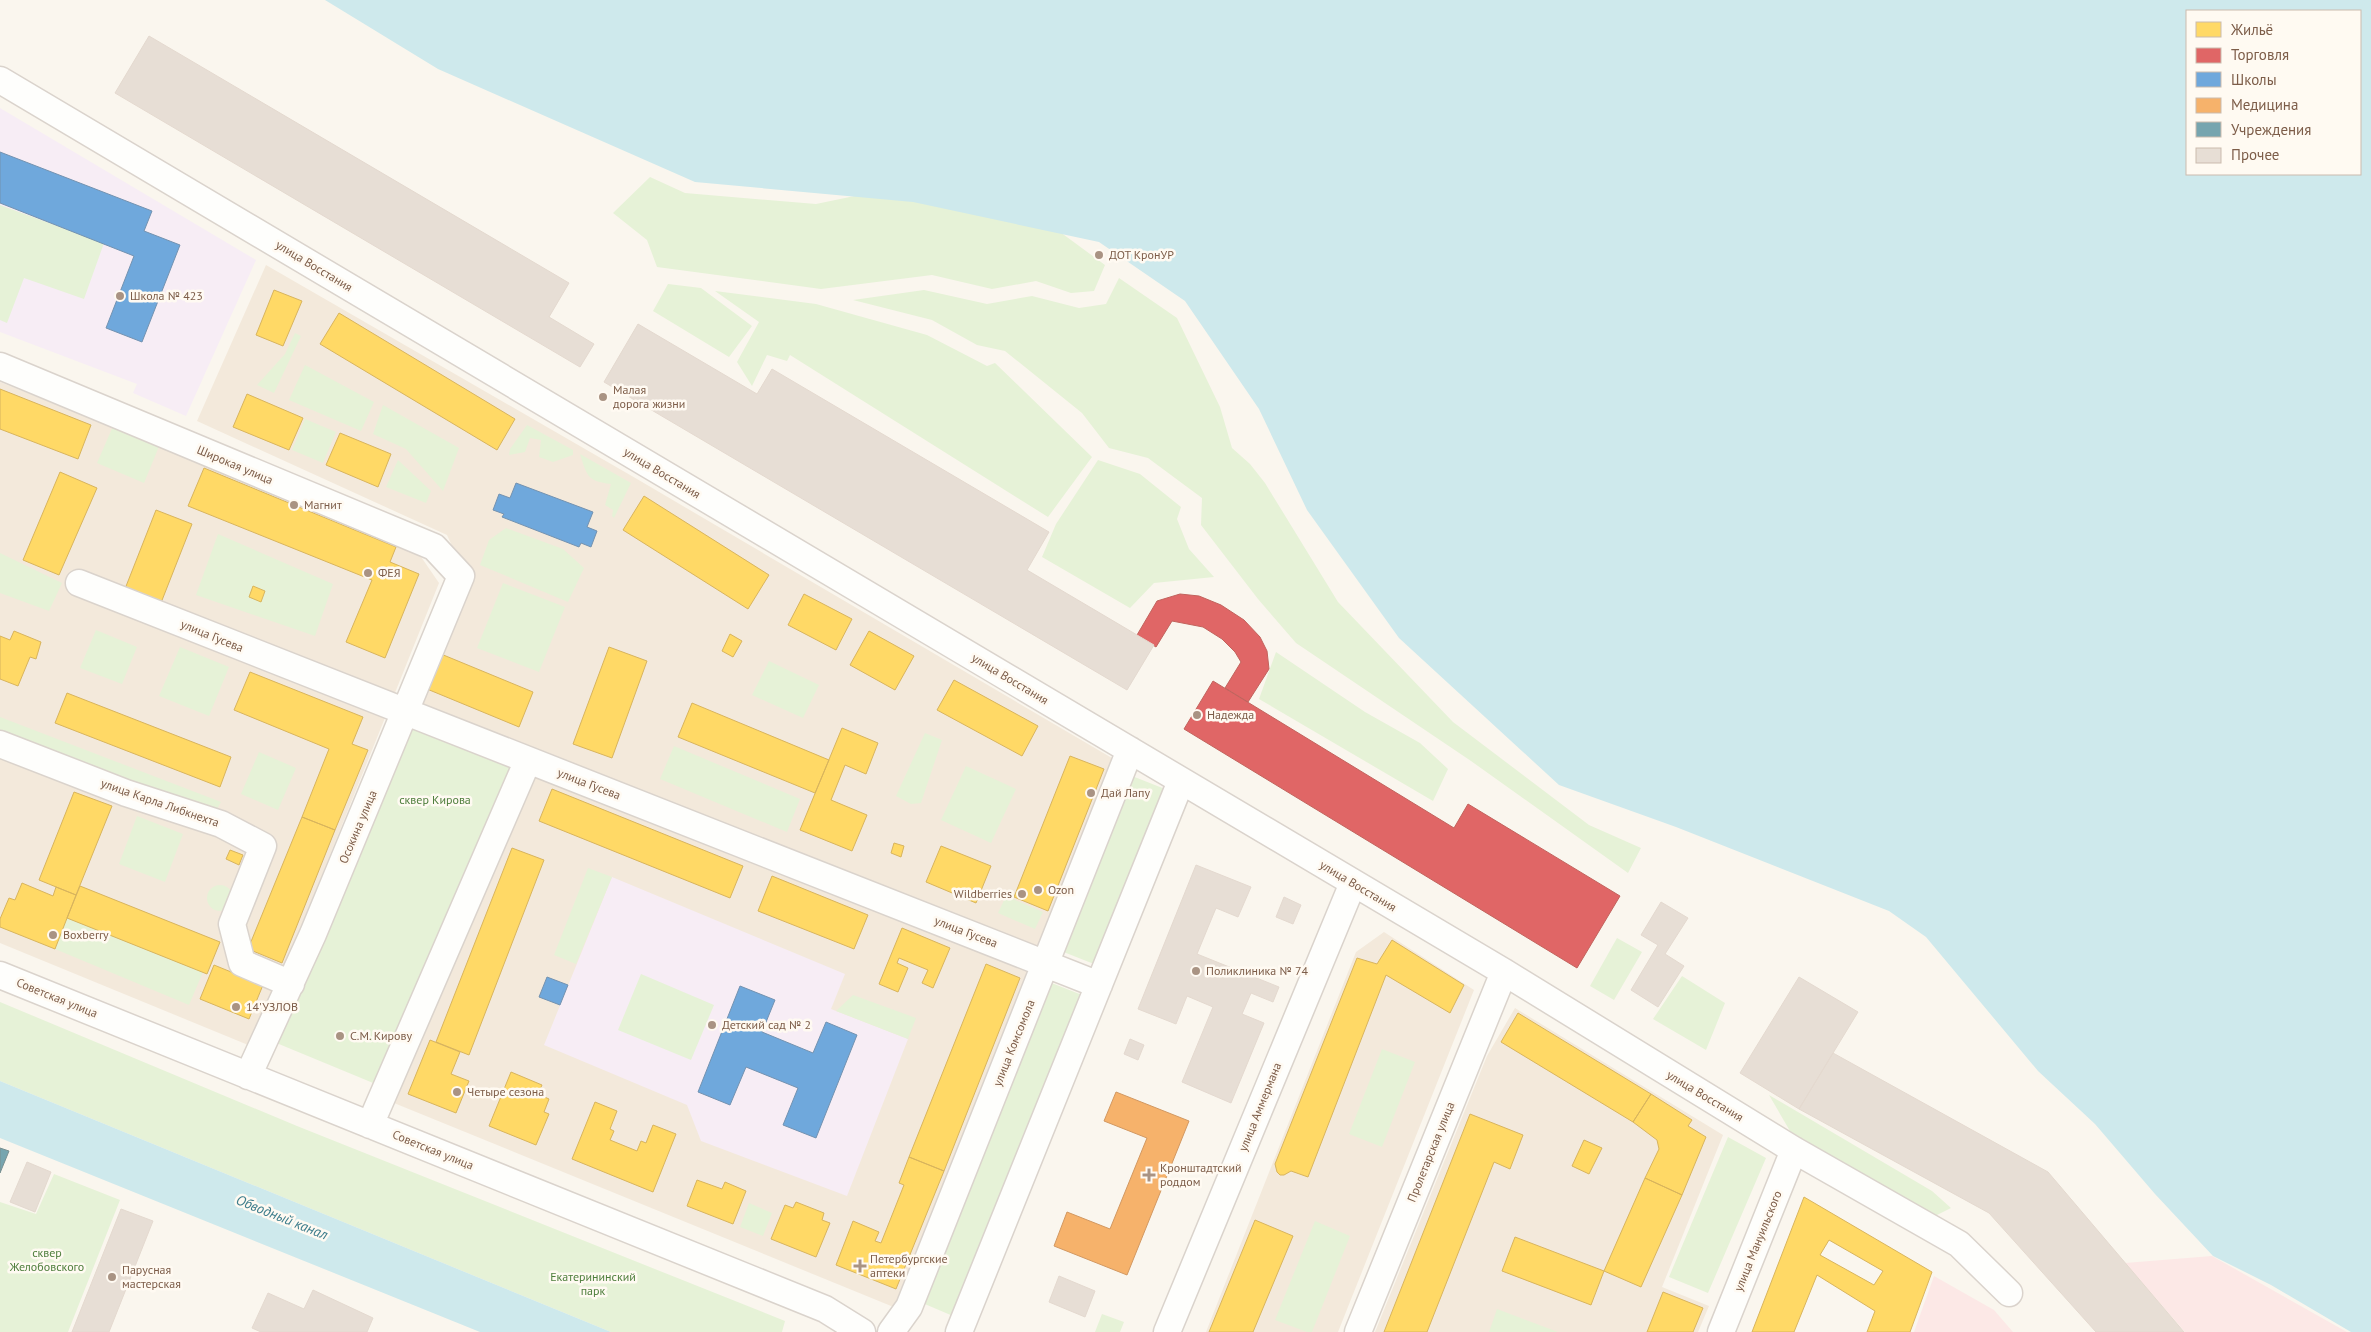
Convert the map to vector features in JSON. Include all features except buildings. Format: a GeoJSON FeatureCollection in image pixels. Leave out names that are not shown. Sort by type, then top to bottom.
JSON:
{"type":"FeatureCollection","features":[{"type":"Feature","properties":{"kind":"street","name":"улица Восстания"},"geometry":{"type":"LineString","coordinates":[[0,80],[1504,972],[1794,1150],[1959,1244],[2009,1294]]}},
{"type":"Feature","properties":{"kind":"street","name":"Широкая улица"},"geometry":{"type":"LineString","coordinates":[[0,366],[434,547],[461,576]]}},
{"type":"Feature","properties":{"kind":"street","name":"Осокина улица"},"geometry":{"type":"LineString","coordinates":[[248,1076],[291,984],[406,712],[461,576]]}},
{"type":"Feature","properties":{"kind":"street","name":"улица Гусева"},"geometry":{"type":"LineString","coordinates":[[79,583],[1099,985]]}},
{"type":"Feature","properties":{"kind":"street","name":"улица Карла Либкнехта"},"geometry":{"type":"LineString","coordinates":[[0,744],[126,793],[221,824],[263,846],[232,924],[233,934],[242,962],[291,984]]}},
{"type":"Feature","properties":{"kind":"street","name":"улица Комсомола"},"geometry":{"type":"LineString","coordinates":[[891,1332],[909,1306],[1130,750]]}},
{"type":"Feature","properties":{"kind":"street"},"geometry":{"type":"LineString","coordinates":[[370,1125],[528,760]]}},
{"type":"Feature","properties":{"kind":"street"},"geometry":{"type":"LineString","coordinates":[[959,1332],[1182,781]]}},
{"type":"Feature","properties":{"kind":"street","name":"улица Аммермана"},"geometry":{"type":"LineString","coordinates":[[1167,1332],[1353,883]]}},
{"type":"Feature","properties":{"kind":"street","name":"Пролетарская улица"},"geometry":{"type":"LineString","coordinates":[[1358,1332],[1504,972]]}},
{"type":"Feature","properties":{"kind":"street","name":"Советская улица"},"geometry":{"type":"LineString","coordinates":[[0,975],[825,1309],[862,1332]]}},
{"type":"Feature","properties":{"kind":"street","name":"улица Мануильского"},"geometry":{"type":"LineString","coordinates":[[1721,1332],[1794,1150]]}},
{"type":"Feature","properties":{"kind":"shaded area","name":"Школа № 423"},"geometry":{"type":"Polygon","coordinates":[[[0,108],[256,260],[186,416],[133,393],[137,384],[0,332],[0,108]]]}},
{"type":"Feature","properties":{"kind":"shaded area"},"geometry":{"type":"Polygon","coordinates":[[[266,265],[637,479],[1117,761],[1041,948],[416,701],[465,574],[447,535],[197,421],[266,265]]]}},
{"type":"Feature","properties":{"kind":"shaded area"},"geometry":{"type":"Polygon","coordinates":[[[0,382],[415,548],[439,583],[253,1047],[0,943],[0,382]]]}},
{"type":"Feature","properties":{"kind":"shaded area"},"geometry":{"type":"Polygon","coordinates":[[[532,774],[1032,970],[896,1308],[394,1103],[532,774]]]}},
{"type":"Feature","properties":{"kind":"shaded area","name":"Детский сад № 2"},"geometry":{"type":"Polygon","coordinates":[[[612,877],[845,974],[831,1009],[908,1039],[847,1196],[701,1141],[687,1105],[544,1045],[612,877]]]}},
{"type":"Feature","properties":{"kind":"shaded area"},"geometry":{"type":"Polygon","coordinates":[[[1384,932],[1474,990],[1338,1332],[1206,1332],[1356,952],[1384,932]]]}},
{"type":"Feature","properties":{"kind":"shaded area"},"geometry":{"type":"Polygon","coordinates":[[[1515,1008],[1723,1135],[1662,1287],[1709,1306],[1698,1332],[1375,1332],[1487,1056],[1515,1008]]]}},
{"type":"Feature","properties":{"kind":"shaded area"},"geometry":{"type":"Polygon","coordinates":[[[2212,1256],[2347,1332],[2185,1332],[2125,1263],[2212,1256]]]}},
{"type":"Feature","properties":{"kind":"shaded area"},"geometry":{"type":"Polygon","coordinates":[[[1934,1276],[1994,1310],[2013,1332],[1914,1332],[1934,1276]]]}},
{"type":"Feature","properties":{"kind":"green space"},"geometry":{"type":"Polygon","coordinates":[[[650,177],[685,193],[816,204],[898,187],[1041,218],[1105,265],[1094,291],[1071,293],[1036,281],[992,289],[932,275],[821,289],[657,267],[647,240],[613,213],[650,177]]]}},
{"type":"Feature","properties":{"kind":"green space"},"geometry":{"type":"Polygon","coordinates":[[[0,205],[104,243],[84,299],[24,278],[7,323],[0,320],[0,205]]]}},
{"type":"Feature","properties":{"kind":"green space"},"geometry":{"type":"Polygon","coordinates":[[[1119,278],[1177,318],[1220,407],[1232,448],[1250,464],[1265,483],[1338,602],[1453,722],[1589,825],[1641,848],[1628,873],[1471,761],[1296,643],[1258,599],[1201,525],[1202,498],[1148,458],[1109,448],[1082,413],[1005,351],[977,345],[932,320],[853,300],[924,290],[987,304],[1032,296],[1079,308],[1106,304],[1119,278]]]}},
{"type":"Feature","properties":{"kind":"green space"},"geometry":{"type":"Polygon","coordinates":[[[668,284],[701,288],[752,326],[729,357],[653,311],[668,284]]]}},
{"type":"Feature","properties":{"kind":"green space"},"geometry":{"type":"Polygon","coordinates":[[[715,291],[816,304],[927,335],[987,366],[995,363],[1092,457],[1048,517],[790,355],[787,361],[767,355],[752,386],[737,362],[759,322],[715,291]]]}},
{"type":"Feature","properties":{"kind":"green space"},"geometry":{"type":"Polygon","coordinates":[[[295,333],[301,336],[274,393],[257,385],[285,354],[295,333]]]}},
{"type":"Feature","properties":{"kind":"green space"},"geometry":{"type":"Polygon","coordinates":[[[305,365],[374,402],[361,431],[289,400],[305,365]]]}},
{"type":"Feature","properties":{"kind":"green space"},"geometry":{"type":"Polygon","coordinates":[[[383,405],[459,448],[443,491],[406,449],[373,434],[383,405]]]}},
{"type":"Feature","properties":{"kind":"green space"},"geometry":{"type":"Polygon","coordinates":[[[305,419],[336,432],[323,463],[292,450],[305,419]]]}},
{"type":"Feature","properties":{"kind":"green space"},"geometry":{"type":"Polygon","coordinates":[[[114,424],[160,444],[144,483],[97,463],[114,424]]]}},
{"type":"Feature","properties":{"kind":"green space"},"geometry":{"type":"Polygon","coordinates":[[[527,425],[573,450],[573,455],[553,462],[539,457],[541,440],[530,438],[525,452],[509,455],[510,449],[527,425]]]}},
{"type":"Feature","properties":{"kind":"green space"},"geometry":{"type":"Polygon","coordinates":[[[580,454],[631,483],[614,518],[612,516],[613,510],[605,505],[611,484],[592,479],[584,468],[580,454]]]}},
{"type":"Feature","properties":{"kind":"green space"},"geometry":{"type":"Polygon","coordinates":[[[398,460],[431,491],[426,503],[386,487],[398,460]]]}},
{"type":"Feature","properties":{"kind":"green space"},"geometry":{"type":"Polygon","coordinates":[[[1098,460],[1140,474],[1181,507],[1177,519],[1189,549],[1214,577],[1154,583],[1130,608],[1042,557],[1056,524],[1098,460]]]}},
{"type":"Feature","properties":{"kind":"green space"},"geometry":{"type":"Polygon","coordinates":[[[506,528],[563,549],[584,568],[568,602],[480,565],[489,540],[506,528]]]}},
{"type":"Feature","properties":{"kind":"green space"},"geometry":{"type":"Polygon","coordinates":[[[218,534],[333,584],[315,636],[196,595],[218,534]]]}},
{"type":"Feature","properties":{"kind":"green space"},"geometry":{"type":"Polygon","coordinates":[[[0,553],[62,583],[49,611],[0,593],[0,553]]]}},
{"type":"Feature","properties":{"kind":"green space"},"geometry":{"type":"Polygon","coordinates":[[[503,583],[565,607],[539,672],[477,648],[503,583]]]}},
{"type":"Feature","properties":{"kind":"green space"},"geometry":{"type":"Polygon","coordinates":[[[96,630],[137,647],[122,684],[80,668],[96,630]]]}},
{"type":"Feature","properties":{"kind":"green space"},"geometry":{"type":"Polygon","coordinates":[[[180,647],[229,667],[209,716],[159,696],[180,647]]]}},
{"type":"Feature","properties":{"kind":"green space"},"geometry":{"type":"Polygon","coordinates":[[[1276,652],[1365,712],[1420,743],[1448,769],[1433,801],[1259,699],[1276,652]]]}},
{"type":"Feature","properties":{"kind":"green space"},"geometry":{"type":"Polygon","coordinates":[[[769,661],[819,685],[803,718],[752,695],[769,661]]]}},
{"type":"Feature","properties":{"kind":"green space"},"geometry":{"type":"Polygon","coordinates":[[[0,717],[221,802],[213,816],[0,732],[0,717]]]}},
{"type":"Feature","properties":{"kind":"green space","name":"сквер Кирова"},"geometry":{"type":"Polygon","coordinates":[[[405,723],[513,763],[378,1085],[274,1042],[405,723]]]}},
{"type":"Feature","properties":{"kind":"green space"},"geometry":{"type":"Polygon","coordinates":[[[925,733],[942,740],[921,803],[911,804],[896,796],[925,733]]]}},
{"type":"Feature","properties":{"kind":"green space"},"geometry":{"type":"Polygon","coordinates":[[[674,746],[800,799],[787,832],[660,779],[674,746]]]}},
{"type":"Feature","properties":{"kind":"green space"},"geometry":{"type":"Polygon","coordinates":[[[259,752],[296,768],[278,810],[241,794],[259,752]]]}},
{"type":"Feature","properties":{"kind":"green space"},"geometry":{"type":"Polygon","coordinates":[[[966,766],[1016,789],[991,843],[941,820],[966,766]]]}},
{"type":"Feature","properties":{"kind":"green space"},"geometry":{"type":"Polygon","coordinates":[[[1132,776],[1165,789],[1094,964],[1061,951],[1132,776]]]}},
{"type":"Feature","properties":{"kind":"green space"},"geometry":{"type":"Polygon","coordinates":[[[137,816],[183,834],[165,882],[119,864],[137,816]]]}},
{"type":"Feature","properties":{"kind":"green space"},"geometry":{"type":"Polygon","coordinates":[[[588,868],[612,877],[576,964],[554,955],[588,868]]]}},
{"type":"Feature","properties":{"kind":"green space"},"geometry":{"type":"Polygon","coordinates":[[[220,885],[229,889],[233,898],[229,907],[220,911],[211,907],[207,898],[211,889],[220,885]]]}},
{"type":"Feature","properties":{"kind":"green space"},"geometry":{"type":"Polygon","coordinates":[[[1006,896],[1043,912],[1035,929],[998,913],[1006,896]]]}},
{"type":"Feature","properties":{"kind":"green space"},"geometry":{"type":"Polygon","coordinates":[[[67,918],[203,972],[189,1005],[55,949],[67,918]]]}},
{"type":"Feature","properties":{"kind":"green space"},"geometry":{"type":"Polygon","coordinates":[[[1617,938],[1642,952],[1614,1000],[1590,986],[1617,938]]]}},
{"type":"Feature","properties":{"kind":"green space"},"geometry":{"type":"Polygon","coordinates":[[[641,974],[714,1005],[691,1060],[618,1030],[641,974]]]}},
{"type":"Feature","properties":{"kind":"green space"},"geometry":{"type":"Polygon","coordinates":[[[1682,976],[1725,1003],[1706,1050],[1653,1019],[1682,976]]]}},
{"type":"Feature","properties":{"kind":"green space"},"geometry":{"type":"Polygon","coordinates":[[[1049,982],[1082,995],[953,1316],[920,1302],[1049,982]]]}},
{"type":"Feature","properties":{"kind":"green space"},"geometry":{"type":"Polygon","coordinates":[[[853,995],[916,1018],[908,1039],[836,1011],[853,995]]]}},
{"type":"Feature","properties":{"kind":"green space","name":"Екатерининский парк"},"geometry":{"type":"Polygon","coordinates":[[[0,1002],[297,1126],[785,1321],[782,1332],[611,1332],[0,1081],[0,1002]]]}},
{"type":"Feature","properties":{"kind":"green space"},"geometry":{"type":"Polygon","coordinates":[[[1382,1049],[1415,1062],[1382,1147],[1349,1134],[1382,1049]]]}},
{"type":"Feature","properties":{"kind":"green space"},"geometry":{"type":"Polygon","coordinates":[[[1769,1095],[1932,1191],[1951,1208],[1931,1218],[1790,1131],[1769,1095]]]}},
{"type":"Feature","properties":{"kind":"green space"},"geometry":{"type":"Polygon","coordinates":[[[1728,1137],[1766,1158],[1708,1293],[1669,1277],[1728,1137]]]}},
{"type":"Feature","properties":{"kind":"green space","name":"сквер Желобовского"},"geometry":{"type":"Polygon","coordinates":[[[54,1174],[120,1200],[68,1332],[0,1332],[0,1202],[36,1214],[54,1174]]]}},
{"type":"Feature","properties":{"kind":"green space"},"geometry":{"type":"Polygon","coordinates":[[[749,1203],[772,1213],[763,1236],[740,1227],[749,1203]]]}},
{"type":"Feature","properties":{"kind":"green space"},"geometry":{"type":"Polygon","coordinates":[[[1315,1221],[1350,1236],[1312,1332],[1307,1332],[1275,1320],[1315,1221]]]}},
{"type":"Feature","properties":{"kind":"green space"},"geometry":{"type":"Polygon","coordinates":[[[1497,1309],[1558,1332],[1489,1332],[1497,1309]]]}},
{"type":"Feature","properties":{"kind":"green space"},"geometry":{"type":"Polygon","coordinates":[[[1102,1314],[1124,1322],[1120,1332],[1095,1332],[1102,1314]]]}},
{"type":"Feature","properties":{"kind":"water"},"geometry":{"type":"Polygon","coordinates":[[[325,0],[2371,0],[2371,1332],[2351,1332],[2271,1285],[2213,1256],[2155,1194],[2095,1124],[2038,1071],[1926,937],[1889,911],[1676,827],[1559,785],[1399,638],[1307,510],[1259,409],[1185,301],[1099,242],[913,202],[695,182],[438,69],[325,0]]]}},
{"type":"Feature","properties":{"kind":"water","name":"Обводный канал"},"geometry":{"type":"Polygon","coordinates":[[[0,1081],[611,1332],[480,1332],[0,1138],[0,1081]]]}},
{"type":"Feature","properties":{"kind":"place","name":"ДОТ КронУР"},"geometry":{"type":"Point","coordinates":[1099,255]}},
{"type":"Feature","properties":{"kind":"place","name":"Школа № 423"},"geometry":{"type":"Point","coordinates":[120,296]}},
{"type":"Feature","properties":{"kind":"place","name":"Малая дорога жизни"},"geometry":{"type":"Point","coordinates":[603,397]}},
{"type":"Feature","properties":{"kind":"place","name":"Магнит"},"geometry":{"type":"Point","coordinates":[294,505]}},
{"type":"Feature","properties":{"kind":"place","name":"ФЕЯ"},"geometry":{"type":"Point","coordinates":[368,573]}},
{"type":"Feature","properties":{"kind":"place","name":"Надежда"},"geometry":{"type":"Point","coordinates":[1197,715]}},
{"type":"Feature","properties":{"kind":"place","name":"Дай Лапу"},"geometry":{"type":"Point","coordinates":[1091,793]}},
{"type":"Feature","properties":{"kind":"place","name":"Ozon"},"geometry":{"type":"Point","coordinates":[1038,890]}},
{"type":"Feature","properties":{"kind":"place","name":"Wildberries"},"geometry":{"type":"Point","coordinates":[1022,894]}},
{"type":"Feature","properties":{"kind":"place","name":"Boxberry"},"geometry":{"type":"Point","coordinates":[53,935]}},
{"type":"Feature","properties":{"kind":"place","name":"Поликлиника № 74"},"geometry":{"type":"Point","coordinates":[1196,971]}},
{"type":"Feature","properties":{"kind":"place","name":"14'УЗЛОВ"},"geometry":{"type":"Point","coordinates":[236,1007]}},
{"type":"Feature","properties":{"kind":"place","name":"Детский сад № 2"},"geometry":{"type":"Point","coordinates":[712,1025]}},
{"type":"Feature","properties":{"kind":"place","name":"С.М. Кирову"},"geometry":{"type":"Point","coordinates":[340,1036]}},
{"type":"Feature","properties":{"kind":"place","name":"Четыре сезона"},"geometry":{"type":"Point","coordinates":[457,1092]}},
{"type":"Feature","properties":{"kind":"place","name":"Кронштадтский роддом"},"geometry":{"type":"Point","coordinates":[1149,1175]}},
{"type":"Feature","properties":{"kind":"place","name":"Петербургские аптеки"},"geometry":{"type":"Point","coordinates":[860,1266]}},
{"type":"Feature","properties":{"kind":"place","name":"Парусная мастерская"},"geometry":{"type":"Point","coordinates":[112,1277]}}]}
